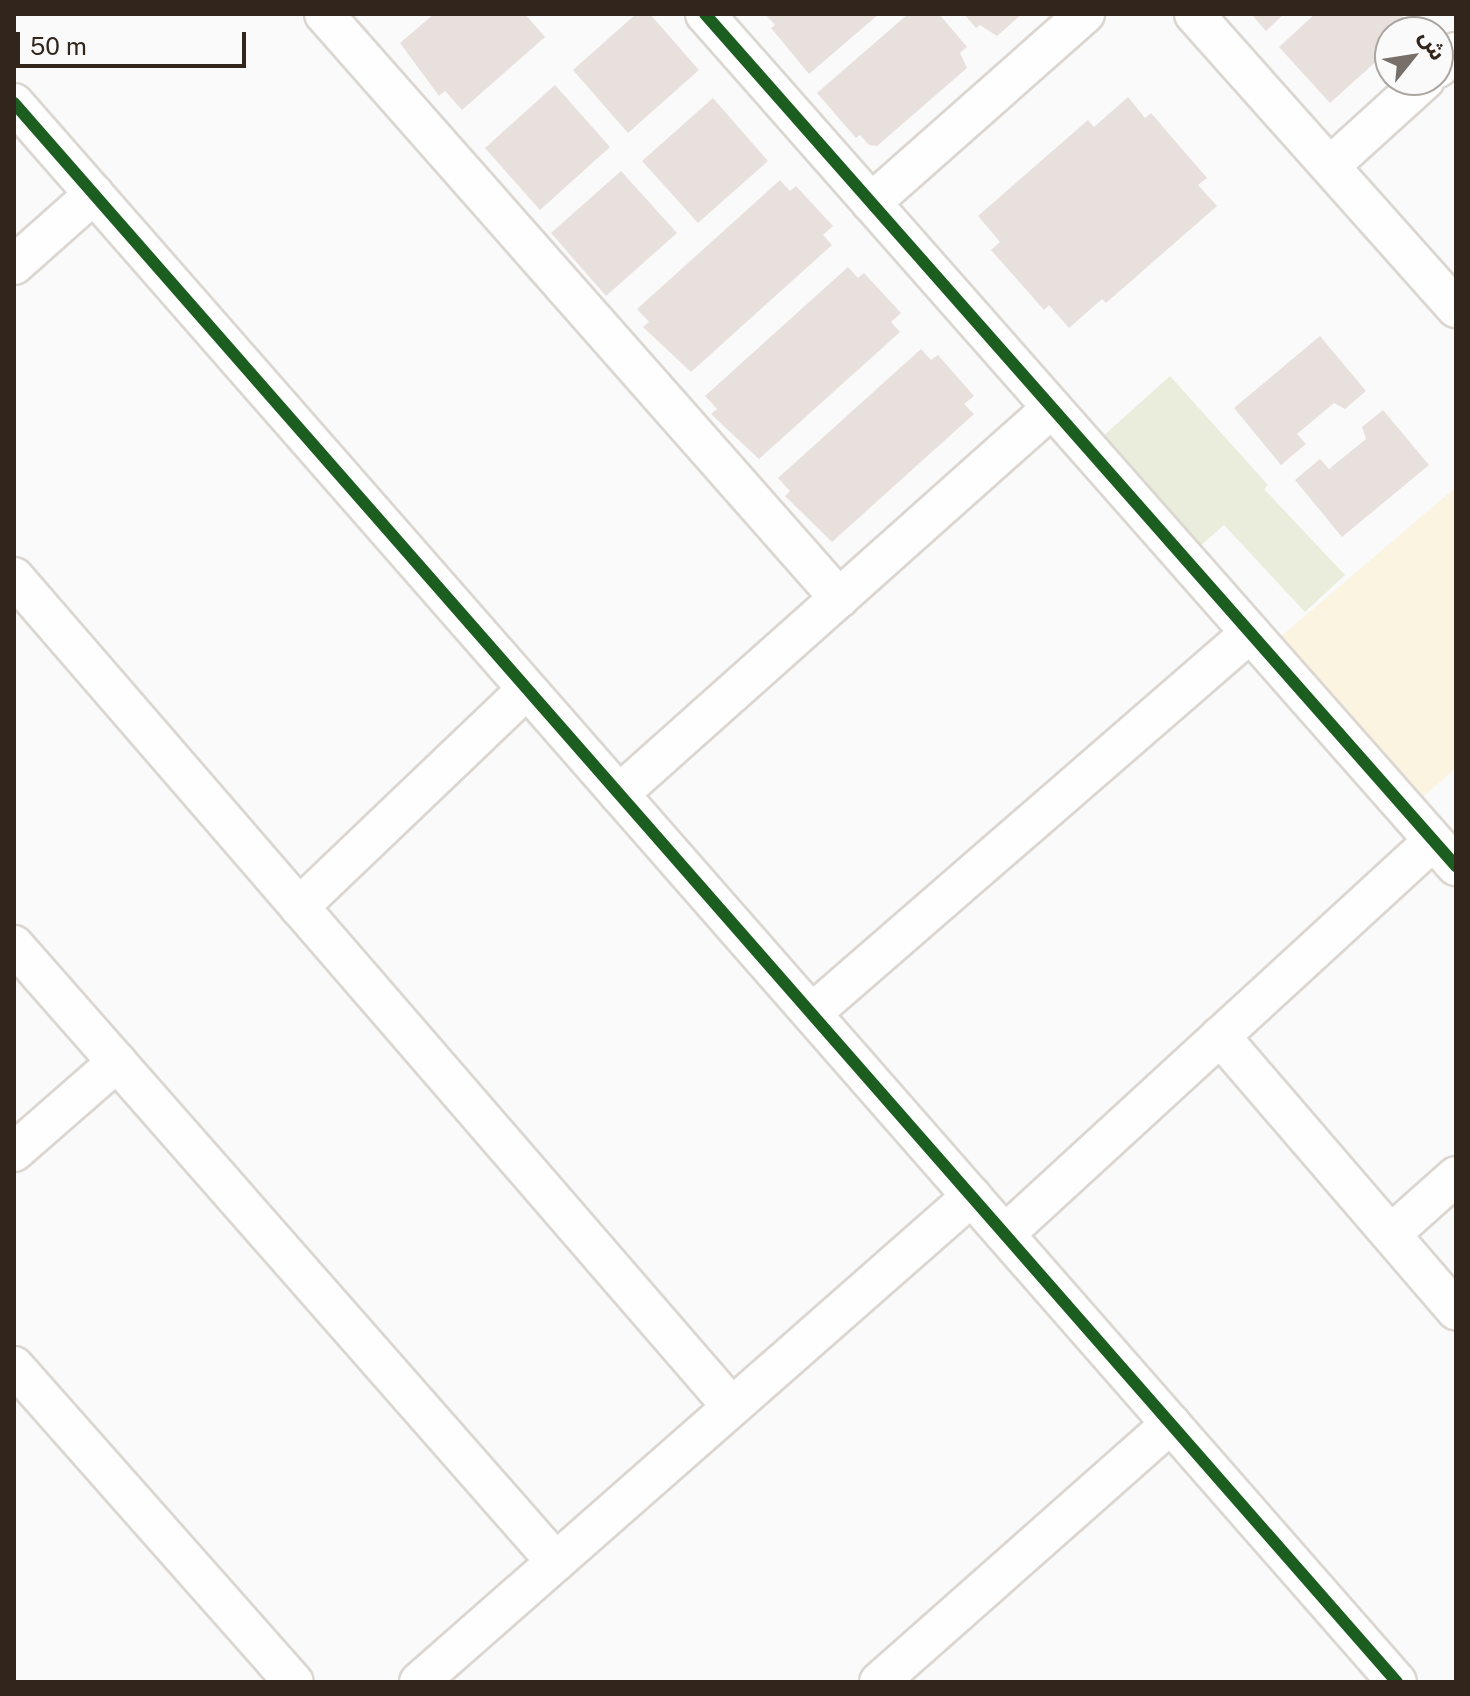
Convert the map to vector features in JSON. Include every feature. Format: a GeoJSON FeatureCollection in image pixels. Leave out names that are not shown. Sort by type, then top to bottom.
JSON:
{"type":"FeatureCollection","features":[{"type":"Feature","properties":{"kind":"street"},"geometry":{"type":"LineString","coordinates":[[324,14],[839,598]]}},
{"type":"Feature","properties":{"kind":"street"},"geometry":{"type":"LineString","coordinates":[[705,14],[1445,853],[1220,1036],[1005,1234]]}},
{"type":"Feature","properties":{"kind":"street"},"geometry":{"type":"LineString","coordinates":[[871,203],[1085,14]]}},
{"type":"Feature","properties":{"kind":"street"},"geometry":{"type":"LineString","coordinates":[[1194,14],[1456,308]]}},
{"type":"Feature","properties":{"kind":"street"},"geometry":{"type":"LineString","coordinates":[[1330,166],[1407,96]]}},
{"type":"Feature","properties":{"kind":"street"},"geometry":{"type":"LineString","coordinates":[[14,103],[1397,1682]]}},
{"type":"Feature","properties":{"kind":"street"},"geometry":{"type":"LineString","coordinates":[[14,265],[94,194]]}},
{"type":"Feature","properties":{"kind":"street"},"geometry":{"type":"LineString","coordinates":[[619,794],[1052,408]]}},
{"type":"Feature","properties":{"kind":"street"},"geometry":{"type":"LineString","coordinates":[[14,577],[732,1407]]}},
{"type":"Feature","properties":{"kind":"street"},"geometry":{"type":"LineString","coordinates":[[812,1013],[1250,633]]}},
{"type":"Feature","properties":{"kind":"street"},"geometry":{"type":"LineString","coordinates":[[299,907],[527,689]]}},
{"type":"Feature","properties":{"kind":"street"},"geometry":{"type":"LineString","coordinates":[[14,945],[556,1562]]}},
{"type":"Feature","properties":{"kind":"street"},"geometry":{"type":"LineString","coordinates":[[1220,1036],[1456,1310]]}},
{"type":"Feature","properties":{"kind":"street"},"geometry":{"type":"LineString","coordinates":[[14,1152],[117,1062]]}},
{"type":"Feature","properties":{"kind":"street"},"geometry":{"type":"LineString","coordinates":[[1391,1234],[1456,1176]]}},
{"type":"Feature","properties":{"kind":"street"},"geometry":{"type":"LineString","coordinates":[[419,1682],[972,1196]]}},
{"type":"Feature","properties":{"kind":"street"},"geometry":{"type":"LineString","coordinates":[[14,1366],[294,1682]]}},
{"type":"Feature","properties":{"kind":"street"},"geometry":{"type":"LineString","coordinates":[[879,1682],[1171,1424]]}},
{"type":"Feature","properties":{"kind":"green space"},"geometry":{"type":"Polygon","coordinates":[[[1170,376],[1268,485],[1264,489],[1345,575],[1305,612],[1224,525],[1190,555],[1092,446],[1170,376]]]}},
{"type":"Feature","properties":{"kind":"sand"},"geometry":{"type":"Polygon","coordinates":[[[1456,487],[1456,768],[1418,801],[1279,638],[1456,487]]]}},
{"type":"Feature","properties":{"kind":"building"},"geometry":{"type":"Polygon","coordinates":[[[434,14],[525,14],[545,37],[462,110],[445,91],[439,96],[400,43],[434,14]]]}},
{"type":"Feature","properties":{"kind":"building"},"geometry":{"type":"Polygon","coordinates":[[[636,14],[650,14],[699,70],[628,133],[573,70],[636,14]]]}},
{"type":"Feature","properties":{"kind":"building"},"geometry":{"type":"Polygon","coordinates":[[[765,14],[879,14],[809,74],[771,28],[775,25],[765,14]]]}},
{"type":"Feature","properties":{"kind":"building"},"geometry":{"type":"Polygon","coordinates":[[[908,14],[939,14],[967,47],[960,53],[967,68],[877,146],[869,145],[860,135],[856,138],[817,93],[908,14]]]}},
{"type":"Feature","properties":{"kind":"building"},"geometry":{"type":"Polygon","coordinates":[[[964,14],[1022,14],[997,36],[980,25],[976,28],[964,14]]]}},
{"type":"Feature","properties":{"kind":"building"},"geometry":{"type":"Polygon","coordinates":[[[1251,14],[1284,14],[1266,31],[1251,14]]]}},
{"type":"Feature","properties":{"kind":"building"},"geometry":{"type":"Polygon","coordinates":[[[1315,14],[1402,16],[1374,16],[1374,63],[1330,103],[1279,47],[1315,14]]]}},
{"type":"Feature","properties":{"kind":"building"},"geometry":{"type":"Polygon","coordinates":[[[555,85],[610,147],[540,210],[485,148],[555,85]]]}},
{"type":"Feature","properties":{"kind":"building"},"geometry":{"type":"Polygon","coordinates":[[[1128,97],[1145,118],[1151,113],[1207,178],[1198,185],[1217,206],[1106,303],[1102,299],[1069,328],[1049,305],[1044,310],[991,250],[1000,242],[978,216],[1088,120],[1094,127],[1128,97]]]}},
{"type":"Feature","properties":{"kind":"building"},"geometry":{"type":"Polygon","coordinates":[[[713,98],[768,161],[698,223],[642,161],[713,98]]]}},
{"type":"Feature","properties":{"kind":"building"},"geometry":{"type":"Polygon","coordinates":[[[621,171],[677,233],[606,296],[551,233],[621,171]]]}},
{"type":"Feature","properties":{"kind":"building"},"geometry":{"type":"Polygon","coordinates":[[[780,180],[790,191],[796,186],[833,226],[823,235],[832,245],[691,372],[643,327],[649,322],[637,309],[780,180]]]}},
{"type":"Feature","properties":{"kind":"building"},"geometry":{"type":"Polygon","coordinates":[[[848,267],[858,278],[864,273],[901,313],[891,322],[900,332],[759,459],[711,414],[717,409],[705,396],[848,267]]]}},
{"type":"Feature","properties":{"kind":"building"},"geometry":{"type":"Polygon","coordinates":[[[1320,336],[1366,391],[1345,409],[1334,403],[1297,434],[1306,444],[1281,465],[1234,408],[1320,336]]]}},
{"type":"Feature","properties":{"kind":"building"},"geometry":{"type":"Polygon","coordinates":[[[921,349],[931,360],[938,355],[974,396],[964,404],[974,414],[832,542],[785,496],[790,491],[778,478],[921,349]]]}},
{"type":"Feature","properties":{"kind":"building"},"geometry":{"type":"Polygon","coordinates":[[[1383,410],[1429,465],[1342,537],[1295,480],[1320,459],[1329,469],[1366,439],[1362,427],[1383,410]]]}},
{"type":"Feature","properties":{"kind":"cycle path"},"geometry":{"type":"LineString","coordinates":[[705,14],[1456,866]]}},
{"type":"Feature","properties":{"kind":"cycle path"},"geometry":{"type":"LineString","coordinates":[[14,103],[1397,1682]]}}]}
